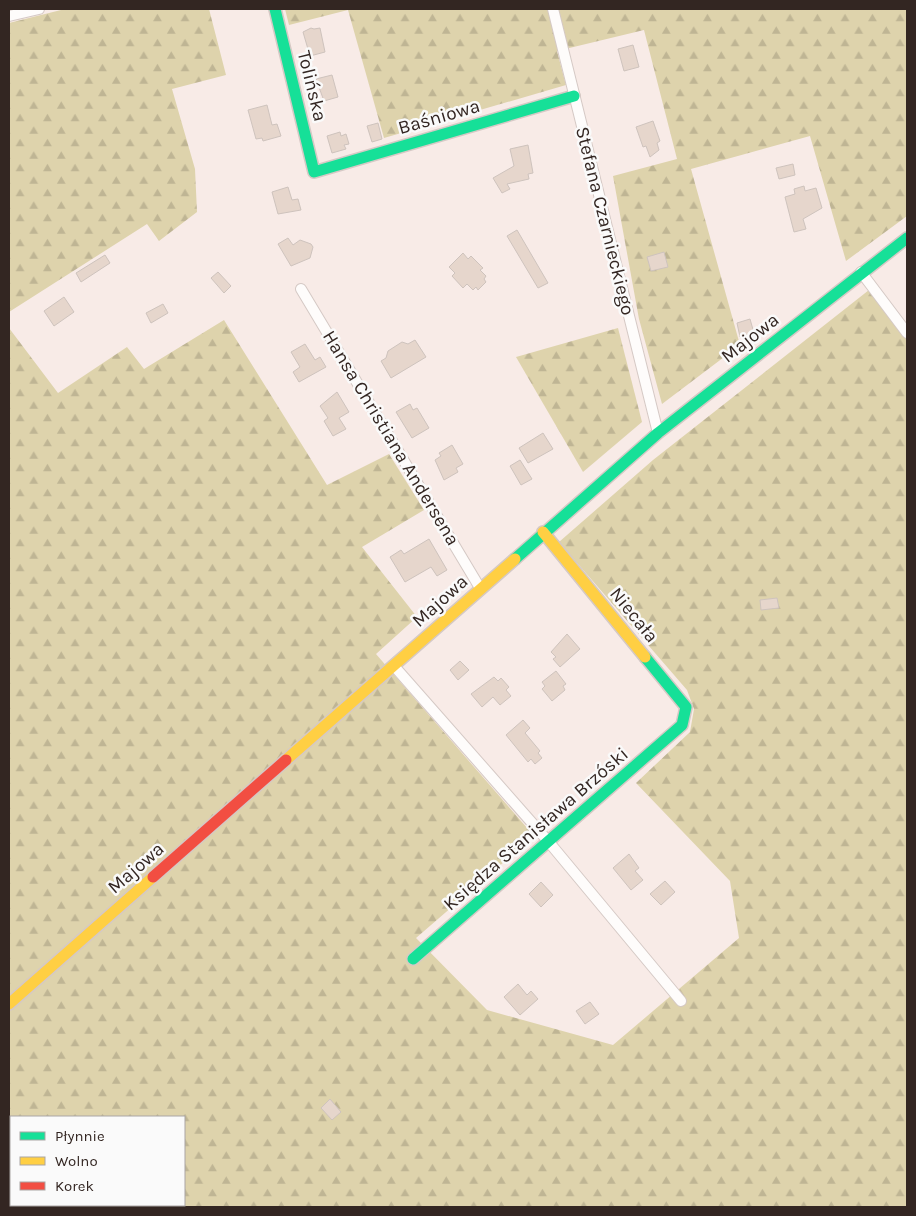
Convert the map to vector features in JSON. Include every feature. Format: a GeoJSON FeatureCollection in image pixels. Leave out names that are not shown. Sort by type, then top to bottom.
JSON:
{"type":"FeatureCollection","features":[{"type":"Feature","properties":{"kind":"street"},"geometry":{"type":"LineString","coordinates":[[9,16],[39,9]]}},
{"type":"Feature","properties":{"kind":"street","name":"Tolińska"},"geometry":{"type":"LineString","coordinates":[[275,9],[314,172]]}},
{"type":"Feature","properties":{"kind":"street","name":"Stefana Czarnieckiego"},"geometry":{"type":"LineString","coordinates":[[553,9],[658,433]]}},
{"type":"Feature","properties":{"kind":"street","name":"Baśniowa"},"geometry":{"type":"LineString","coordinates":[[314,172],[574,96]]}},
{"type":"Feature","properties":{"kind":"street","name":"Majowa"},"geometry":{"type":"LineString","coordinates":[[9,1004],[394,666],[543,532],[658,433],[861,272],[907,238]]}},
{"type":"Feature","properties":{"kind":"street"},"geometry":{"type":"LineString","coordinates":[[861,272],[907,333]]}},
{"type":"Feature","properties":{"kind":"street","name":"Hansa Christiana Andersena"},"geometry":{"type":"LineString","coordinates":[[301,289],[480,588]]}},
{"type":"Feature","properties":{"kind":"street","name":"Niecała"},"geometry":{"type":"LineString","coordinates":[[543,532],[686,707],[682,725]]}},
{"type":"Feature","properties":{"kind":"street"},"geometry":{"type":"LineString","coordinates":[[394,666],[548,841],[682,1001]]}},
{"type":"Feature","properties":{"kind":"street","name":"Księdza Stanisława Brzóski"},"geometry":{"type":"LineString","coordinates":[[413,960],[682,725]]}},
{"type":"Feature","properties":{"kind":"green space"},"geometry":{"type":"Polygon","coordinates":[[[65,9],[209,9],[226,75],[172,89],[195,169],[197,212],[159,241],[147,224],[9,312],[9,23],[65,9]]]}},
{"type":"Feature","properties":{"kind":"green space"},"geometry":{"type":"Polygon","coordinates":[[[285,9],[907,9],[907,216],[846,261],[810,136],[691,169],[740,345],[662,404],[639,319],[613,176],[677,159],[644,30],[557,51],[566,85],[384,138],[348,10],[289,25],[285,9]]]}},
{"type":"Feature","properties":{"kind":"green space"},"geometry":{"type":"Polygon","coordinates":[[[869,290],[907,339],[907,1207],[9,1207],[9,328],[58,393],[127,347],[144,369],[224,320],[327,485],[389,454],[424,510],[362,547],[417,617],[376,654],[534,836],[416,938],[487,1010],[613,1045],[739,938],[730,881],[636,783],[690,732],[694,709],[687,690],[559,542],[653,460],[869,290]]]}},
{"type":"Feature","properties":{"kind":"green space"},"geometry":{"type":"Polygon","coordinates":[[[618,328],[642,422],[583,472],[516,357],[618,328]]]}},
{"type":"Feature","properties":{"kind":"building"},"geometry":{"type":"Polygon","coordinates":[[[311,28],[320,28],[325,52],[310,56],[303,32],[311,28]]]}},
{"type":"Feature","properties":{"kind":"building"},"geometry":{"type":"Polygon","coordinates":[[[633,45],[639,67],[624,71],[618,49],[633,45]]]}},
{"type":"Feature","properties":{"kind":"building"},"geometry":{"type":"Polygon","coordinates":[[[332,75],[338,97],[324,101],[316,79],[332,75]]]}},
{"type":"Feature","properties":{"kind":"building"},"geometry":{"type":"Polygon","coordinates":[[[267,105],[272,125],[277,124],[281,136],[263,141],[262,138],[256,139],[248,110],[267,105]]]}},
{"type":"Feature","properties":{"kind":"building"},"geometry":{"type":"Polygon","coordinates":[[[653,121],[660,141],[657,143],[659,150],[650,157],[646,146],[643,147],[636,127],[653,121]]]}},
{"type":"Feature","properties":{"kind":"building"},"geometry":{"type":"Polygon","coordinates":[[[378,123],[382,139],[372,142],[367,126],[378,123]]]}},
{"type":"Feature","properties":{"kind":"building"},"geometry":{"type":"Polygon","coordinates":[[[340,132],[341,136],[346,134],[349,144],[344,145],[346,149],[332,153],[327,136],[340,132]]]}},
{"type":"Feature","properties":{"kind":"building"},"geometry":{"type":"Polygon","coordinates":[[[528,145],[533,173],[528,174],[529,179],[507,184],[510,189],[502,193],[493,178],[514,166],[510,149],[528,145]]]}},
{"type":"Feature","properties":{"kind":"building"},"geometry":{"type":"Polygon","coordinates":[[[793,164],[795,175],[779,179],[776,168],[793,164]]]}},
{"type":"Feature","properties":{"kind":"building"},"geometry":{"type":"Polygon","coordinates":[[[804,186],[805,191],[816,188],[822,208],[803,219],[806,229],[794,232],[785,197],[795,194],[794,189],[804,186]]]}},
{"type":"Feature","properties":{"kind":"building"},"geometry":{"type":"Polygon","coordinates":[[[288,187],[292,200],[298,199],[301,210],[278,214],[272,192],[288,187]]]}},
{"type":"Feature","properties":{"kind":"building"},"geometry":{"type":"Polygon","coordinates":[[[517,230],[548,283],[538,288],[507,236],[517,230]]]}},
{"type":"Feature","properties":{"kind":"building"},"geometry":{"type":"Polygon","coordinates":[[[288,238],[293,245],[300,240],[311,244],[313,247],[310,258],[291,266],[278,244],[288,238]]]}},
{"type":"Feature","properties":{"kind":"building"},"geometry":{"type":"Polygon","coordinates":[[[664,252],[668,267],[651,271],[647,257],[664,252]]]}},
{"type":"Feature","properties":{"kind":"building"},"geometry":{"type":"Polygon","coordinates":[[[463,253],[468,259],[471,256],[483,268],[480,270],[486,276],[484,279],[486,282],[478,290],[476,287],[473,290],[467,284],[463,288],[452,276],[455,273],[449,267],[463,253]]]}},
{"type":"Feature","properties":{"kind":"building"},"geometry":{"type":"Polygon","coordinates":[[[105,255],[110,263],[81,282],[76,273],[105,255]]]}},
{"type":"Feature","properties":{"kind":"building"},"geometry":{"type":"Polygon","coordinates":[[[218,272],[231,286],[224,293],[211,278],[218,272]]]}},
{"type":"Feature","properties":{"kind":"building"},"geometry":{"type":"Polygon","coordinates":[[[64,297],[74,312],[54,326],[44,311],[64,297]]]}},
{"type":"Feature","properties":{"kind":"building"},"geometry":{"type":"Polygon","coordinates":[[[163,304],[168,313],[151,323],[146,313],[163,304]]]}},
{"type":"Feature","properties":{"kind":"building"},"geometry":{"type":"Polygon","coordinates":[[[750,319],[754,333],[740,337],[737,323],[750,319]]]}},
{"type":"Feature","properties":{"kind":"building"},"geometry":{"type":"Polygon","coordinates":[[[415,340],[426,357],[391,378],[381,361],[386,358],[388,351],[402,342],[408,344],[415,340]]]}},
{"type":"Feature","properties":{"kind":"building"},"geometry":{"type":"Polygon","coordinates":[[[305,344],[315,360],[320,357],[326,367],[299,382],[293,372],[300,367],[291,352],[305,344]]]}},
{"type":"Feature","properties":{"kind":"building"},"geometry":{"type":"Polygon","coordinates":[[[337,392],[349,412],[339,418],[346,429],[333,436],[324,421],[328,418],[320,406],[337,392]]]}},
{"type":"Feature","properties":{"kind":"building"},"geometry":{"type":"Polygon","coordinates":[[[410,404],[413,410],[417,408],[429,428],[412,438],[396,412],[410,404]]]}},
{"type":"Feature","properties":{"kind":"building"},"geometry":{"type":"Polygon","coordinates":[[[543,433],[553,449],[528,463],[519,448],[543,433]]]}},
{"type":"Feature","properties":{"kind":"building"},"geometry":{"type":"Polygon","coordinates":[[[452,445],[463,464],[456,468],[458,472],[444,480],[435,460],[441,456],[439,453],[452,445]]]}},
{"type":"Feature","properties":{"kind":"building"},"geometry":{"type":"Polygon","coordinates":[[[520,460],[532,479],[521,485],[510,466],[520,460]]]}},
{"type":"Feature","properties":{"kind":"building"},"geometry":{"type":"Polygon","coordinates":[[[429,539],[447,570],[437,576],[431,567],[405,582],[390,557],[401,550],[404,554],[429,539]]]}},
{"type":"Feature","properties":{"kind":"building"},"geometry":{"type":"Polygon","coordinates":[[[777,598],[779,608],[761,610],[760,600],[777,598]]]}},
{"type":"Feature","properties":{"kind":"building"},"geometry":{"type":"Polygon","coordinates":[[[567,634],[580,649],[560,667],[553,659],[556,657],[551,652],[567,634]]]}},
{"type":"Feature","properties":{"kind":"building"},"geometry":{"type":"Polygon","coordinates":[[[460,661],[469,670],[458,680],[450,670],[460,661]]]}},
{"type":"Feature","properties":{"kind":"building"},"geometry":{"type":"Polygon","coordinates":[[[556,671],[566,684],[563,686],[565,690],[552,701],[542,689],[545,686],[542,682],[556,671]]]}},
{"type":"Feature","properties":{"kind":"building"},"geometry":{"type":"Polygon","coordinates":[[[494,677],[498,681],[501,678],[509,687],[506,690],[511,696],[500,705],[493,697],[482,707],[471,694],[494,677]]]}},
{"type":"Feature","properties":{"kind":"building"},"geometry":{"type":"Polygon","coordinates":[[[523,720],[530,728],[525,733],[540,751],[538,753],[542,758],[535,764],[531,759],[528,762],[506,735],[523,720]]]}},
{"type":"Feature","properties":{"kind":"building"},"geometry":{"type":"Polygon","coordinates":[[[629,854],[639,868],[635,871],[643,880],[631,890],[613,868],[629,854]]]}},
{"type":"Feature","properties":{"kind":"building"},"geometry":{"type":"Polygon","coordinates":[[[665,881],[675,892],[661,905],[650,894],[665,881]]]}},
{"type":"Feature","properties":{"kind":"building"},"geometry":{"type":"Polygon","coordinates":[[[541,882],[553,895],[541,907],[529,894],[541,882]]]}},
{"type":"Feature","properties":{"kind":"building"},"geometry":{"type":"Polygon","coordinates":[[[518,984],[527,995],[531,991],[538,999],[520,1015],[504,997],[518,984]]]}},
{"type":"Feature","properties":{"kind":"building"},"geometry":{"type":"Polygon","coordinates":[[[590,1002],[599,1014],[585,1024],[576,1011],[590,1002]]]}},
{"type":"Feature","properties":{"kind":"building"},"geometry":{"type":"Polygon","coordinates":[[[330,1099],[341,1112],[332,1120],[321,1108],[330,1099]]]}},
{"type":"Feature","properties":{"kind":"traffic: fast"},"geometry":{"type":"LineString","coordinates":[[275,9],[314,172],[574,96]]}},
{"type":"Feature","properties":{"kind":"traffic: fast"},"geometry":{"type":"LineString","coordinates":[[515,559],[658,433],[907,238]]}},
{"type":"Feature","properties":{"kind":"traffic: fast"},"geometry":{"type":"LineString","coordinates":[[413,959],[682,725],[686,707],[645,657]]}},
{"type":"Feature","properties":{"kind":"traffic: slow"},"geometry":{"type":"LineString","coordinates":[[543,532],[645,657]]}},
{"type":"Feature","properties":{"kind":"traffic: slow"},"geometry":{"type":"LineString","coordinates":[[286,760],[515,559]]}},
{"type":"Feature","properties":{"kind":"traffic: slow"},"geometry":{"type":"LineString","coordinates":[[9,1004],[153,877]]}},
{"type":"Feature","properties":{"kind":"traffic: jam"},"geometry":{"type":"LineString","coordinates":[[153,877],[286,760]]}}]}
